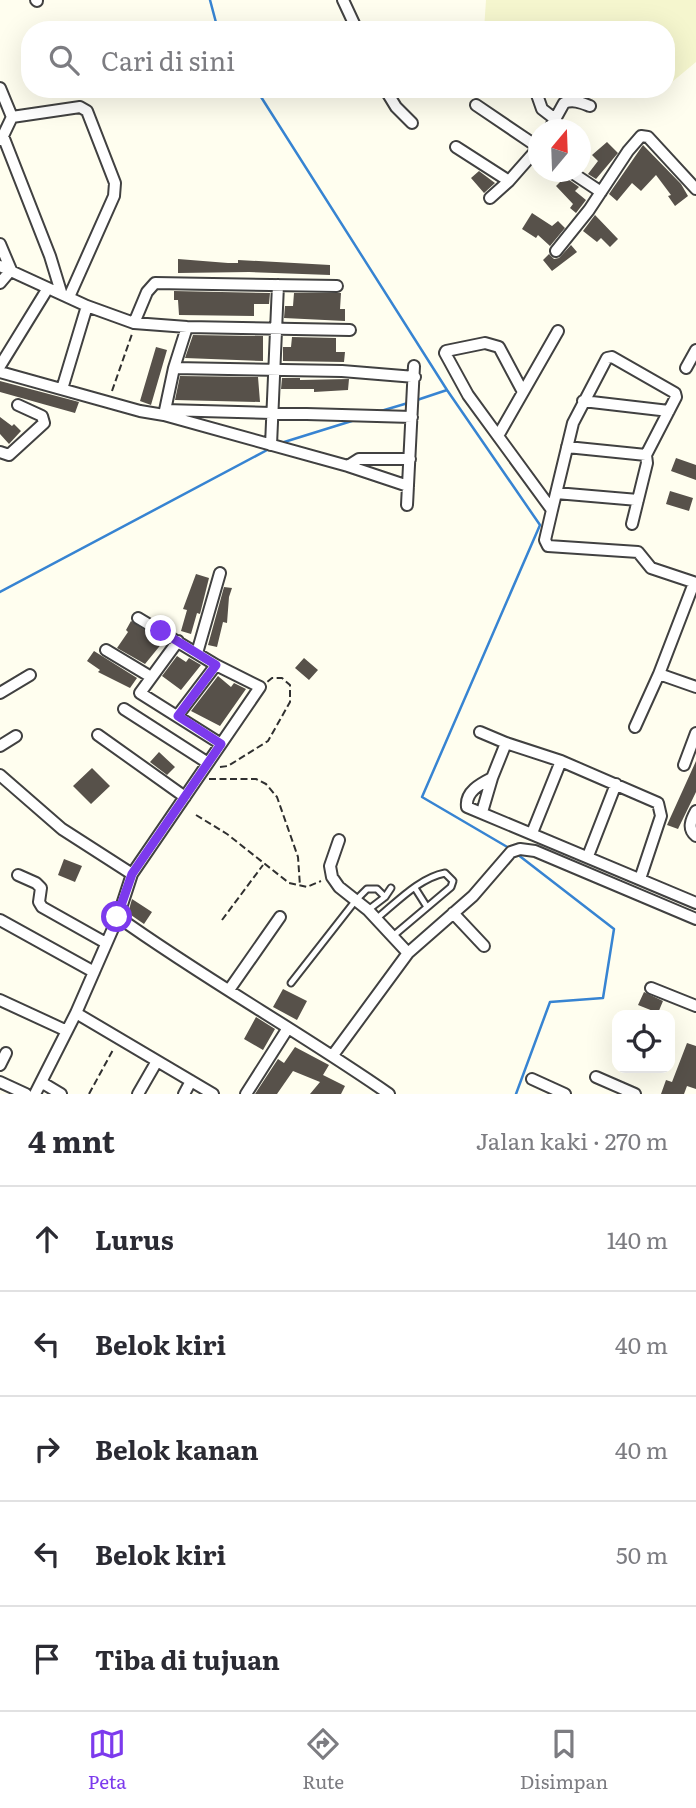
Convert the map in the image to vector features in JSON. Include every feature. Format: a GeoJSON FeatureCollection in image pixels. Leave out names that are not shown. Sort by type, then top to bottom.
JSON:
{"type":"FeatureCollection","features":[{"type":"Feature","properties":{"kind":"street"},"geometry":{"type":"LineString","coordinates":[[343,0],[353,21]]}},
{"type":"Feature","properties":{"kind":"street"},"geometry":{"type":"LineString","coordinates":[[0,88],[12,117],[2,139],[65,295]]}},
{"type":"Feature","properties":{"kind":"street"},"geometry":{"type":"LineString","coordinates":[[390,98],[412,123]]}},
{"type":"Feature","properties":{"kind":"street"},"geometry":{"type":"LineString","coordinates":[[538,98],[549,119]]}},
{"type":"Feature","properties":{"kind":"street"},"geometry":{"type":"LineString","coordinates":[[555,119],[564,103],[569,101],[590,106]]}},
{"type":"Feature","properties":{"kind":"street"},"geometry":{"type":"LineString","coordinates":[[476,105],[528,140]]}},
{"type":"Feature","properties":{"kind":"street"},"geometry":{"type":"LineString","coordinates":[[12,117],[84,108],[115,183],[114,196],[65,295]]}},
{"type":"Feature","properties":{"kind":"street"},"geometry":{"type":"LineString","coordinates":[[556,251],[628,151],[642,136],[648,137],[696,190]]}},
{"type":"Feature","properties":{"kind":"street"},"geometry":{"type":"LineString","coordinates":[[456,147],[509,181]]}},
{"type":"Feature","properties":{"kind":"street"},"geometry":{"type":"LineString","coordinates":[[489,198],[509,181],[528,159]]}},
{"type":"Feature","properties":{"kind":"street"},"geometry":{"type":"LineString","coordinates":[[586,182],[601,192]]}},
{"type":"Feature","properties":{"kind":"street"},"geometry":{"type":"LineString","coordinates":[[0,244],[5,268],[0,283]]}},
{"type":"Feature","properties":{"kind":"street"},"geometry":{"type":"LineString","coordinates":[[5,268],[87,306],[134,323],[187,327],[350,330]]}},
{"type":"Feature","properties":{"kind":"street"},"geometry":{"type":"LineString","coordinates":[[134,323],[147,292],[155,283],[337,286]]}},
{"type":"Feature","properties":{"kind":"street"},"geometry":{"type":"LineString","coordinates":[[273,446],[278,285]]}},
{"type":"Feature","properties":{"kind":"street"},"geometry":{"type":"LineString","coordinates":[[0,366],[48,288]]}},
{"type":"Feature","properties":{"kind":"street"},"geometry":{"type":"LineString","coordinates":[[62,389],[87,306]]}},
{"type":"Feature","properties":{"kind":"street"},"geometry":{"type":"LineString","coordinates":[[165,413],[174,369],[187,327]]}},
{"type":"Feature","properties":{"kind":"street"},"geometry":{"type":"LineString","coordinates":[[498,436],[558,331]]}},
{"type":"Feature","properties":{"kind":"street"},"geometry":{"type":"LineString","coordinates":[[523,392],[499,346],[485,343],[446,351],[445,354],[468,395],[552,510]]}},
{"type":"Feature","properties":{"kind":"street"},"geometry":{"type":"LineString","coordinates":[[686,368],[696,350]]}},
{"type":"Feature","properties":{"kind":"street"},"geometry":{"type":"LineString","coordinates":[[632,524],[647,463],[646,455],[676,397],[675,393],[612,357],[607,358],[573,424],[545,540],[548,546],[638,552],[651,568],[695,583],[635,727]]}},
{"type":"Feature","properties":{"kind":"street"},"geometry":{"type":"LineString","coordinates":[[174,369],[414,372],[407,505]]}},
{"type":"Feature","properties":{"kind":"street"},"geometry":{"type":"LineString","coordinates":[[0,372],[113,403],[165,413],[408,486]]}},
{"type":"Feature","properties":{"kind":"street"},"geometry":{"type":"LineString","coordinates":[[583,401],[669,411]]}},
{"type":"Feature","properties":{"kind":"street"},"geometry":{"type":"LineString","coordinates":[[0,452],[9,455],[44,423],[42,416],[18,405]]}},
{"type":"Feature","properties":{"kind":"street"},"geometry":{"type":"LineString","coordinates":[[165,413],[412,417]]}},
{"type":"Feature","properties":{"kind":"street"},"geometry":{"type":"LineString","coordinates":[[568,447],[646,455]]}},
{"type":"Feature","properties":{"kind":"street"},"geometry":{"type":"LineString","coordinates":[[348,466],[359,459],[410,459]]}},
{"type":"Feature","properties":{"kind":"street"},"geometry":{"type":"LineString","coordinates":[[556,493],[638,500]]}},
{"type":"Feature","properties":{"kind":"street"},"geometry":{"type":"LineString","coordinates":[[197,653],[220,573]]}},
{"type":"Feature","properties":{"kind":"street"},"geometry":{"type":"LineString","coordinates":[[35,1094],[76,1013],[107,943],[132,874],[260,687],[216,665],[138,618]]}},
{"type":"Feature","properties":{"kind":"street"},"geometry":{"type":"LineString","coordinates":[[178,641],[140,691],[141,695],[221,744]]}},
{"type":"Feature","properties":{"kind":"street"},"geometry":{"type":"LineString","coordinates":[[106,650],[151,677]]}},
{"type":"Feature","properties":{"kind":"street"},"geometry":{"type":"LineString","coordinates":[[178,716],[216,665]]}},
{"type":"Feature","properties":{"kind":"street"},"geometry":{"type":"LineString","coordinates":[[659,674],[696,687]]}},
{"type":"Feature","properties":{"kind":"street"},"geometry":{"type":"LineString","coordinates":[[0,693],[30,675]]}},
{"type":"Feature","properties":{"kind":"street"},"geometry":{"type":"LineString","coordinates":[[124,709],[204,769]]}},
{"type":"Feature","properties":{"kind":"street"},"geometry":{"type":"LineString","coordinates":[[480,732],[561,761],[653,799],[660,806],[661,816],[640,879]]}},
{"type":"Feature","properties":{"kind":"street"},"geometry":{"type":"LineString","coordinates":[[684,765],[696,733]]}},
{"type":"Feature","properties":{"kind":"street"},"geometry":{"type":"LineString","coordinates":[[98,735],[185,797]]}},
{"type":"Feature","properties":{"kind":"street"},"geometry":{"type":"LineString","coordinates":[[0,746],[16,736]]}},
{"type":"Feature","properties":{"kind":"street"},"geometry":{"type":"LineString","coordinates":[[482,812],[506,743]]}},
{"type":"Feature","properties":{"kind":"street"},"geometry":{"type":"LineString","coordinates":[[532,834],[561,761]]}},
{"type":"Feature","properties":{"kind":"street"},"geometry":{"type":"LineString","coordinates":[[0,775],[62,828],[132,874]]}},
{"type":"Feature","properties":{"kind":"street"},"geometry":{"type":"LineString","coordinates":[[492,778],[479,785],[467,800],[467,807],[696,903]]}},
{"type":"Feature","properties":{"kind":"street"},"geometry":{"type":"LineString","coordinates":[[588,856],[616,784]]}},
{"type":"Feature","properties":{"kind":"street"},"geometry":{"type":"LineString","coordinates":[[696,811],[690,826],[696,836]]}},
{"type":"Feature","properties":{"kind":"street"},"geometry":{"type":"LineString","coordinates":[[339,841],[331,866],[332,877],[339,887],[372,915],[408,953]]}},
{"type":"Feature","properties":{"kind":"street"},"geometry":{"type":"LineString","coordinates":[[333,1055],[408,953],[476,893],[516,851],[535,851],[696,919]]}},
{"type":"Feature","properties":{"kind":"street"},"geometry":{"type":"LineString","coordinates":[[18,875],[41,888],[39,902],[42,907],[107,943]]}},
{"type":"Feature","properties":{"kind":"street"},"geometry":{"type":"LineString","coordinates":[[453,913],[484,946]]}},
{"type":"Feature","properties":{"kind":"street"},"geometry":{"type":"LineString","coordinates":[[117,917],[333,1055],[389,1094]]}},
{"type":"Feature","properties":{"kind":"street"},"geometry":{"type":"LineString","coordinates":[[229,990],[280,917]]}},
{"type":"Feature","properties":{"kind":"street"},"geometry":{"type":"LineString","coordinates":[[0,920],[94,972]]}},
{"type":"Feature","properties":{"kind":"street"},"geometry":{"type":"LineString","coordinates":[[651,988],[696,1006]]}},
{"type":"Feature","properties":{"kind":"street"},"geometry":{"type":"LineString","coordinates":[[0,1000],[67,1031]]}},
{"type":"Feature","properties":{"kind":"street"},"geometry":{"type":"LineString","coordinates":[[76,1013],[213,1094]]}},
{"type":"Feature","properties":{"kind":"street"},"geometry":{"type":"LineString","coordinates":[[246,1094],[288,1027]]}},
{"type":"Feature","properties":{"kind":"street"},"geometry":{"type":"LineString","coordinates":[[0,1065],[6,1053]]}},
{"type":"Feature","properties":{"kind":"street"},"geometry":{"type":"LineString","coordinates":[[138,1094],[157,1060]]}},
{"type":"Feature","properties":{"kind":"street"},"geometry":{"type":"LineString","coordinates":[[596,1077],[635,1094]]}},
{"type":"Feature","properties":{"kind":"street"},"geometry":{"type":"LineString","coordinates":[[532,1079],[565,1094]]}},
{"type":"Feature","properties":{"kind":"street"},"geometry":{"type":"LineString","coordinates":[[184,1094],[191,1081]]}},
{"type":"Feature","properties":{"kind":"street"},"geometry":{"type":"LineString","coordinates":[[0,1082],[26,1094]]}},
{"type":"Feature","properties":{"kind":"street"},"geometry":{"type":"LineString","coordinates":[[41,1082],[61,1094]]}},
{"type":"Feature","properties":{"kind":"lane"},"geometry":{"type":"LineString","coordinates":[[372,915],[436,875],[445,873],[453,881],[451,887],[393,936]]}},
{"type":"Feature","properties":{"kind":"lane"},"geometry":{"type":"LineString","coordinates":[[372,915],[391,888]]}},
{"type":"Feature","properties":{"kind":"lane"},"geometry":{"type":"LineString","coordinates":[[415,888],[427,907]]}},
{"type":"Feature","properties":{"kind":"lane"},"geometry":{"type":"LineString","coordinates":[[290,983],[367,889],[377,889],[385,897]]}},
{"type":"Feature","properties":{"kind":"path"},"geometry":{"type":"LineString","coordinates":[[113,403],[113,387],[130,343],[134,323]]}},
{"type":"Feature","properties":{"kind":"path"},"geometry":{"type":"LineString","coordinates":[[204,769],[228,766],[268,741],[290,702],[290,685],[282,678],[272,678],[260,687]]}},
{"type":"Feature","properties":{"kind":"path"},"geometry":{"type":"LineString","coordinates":[[204,769],[256,779],[266,784],[277,797],[299,857],[299,886]]}},
{"type":"Feature","properties":{"kind":"path"},"geometry":{"type":"LineString","coordinates":[[196,815],[227,834],[279,877],[307,887],[332,877]]}},
{"type":"Feature","properties":{"kind":"path"},"geometry":{"type":"LineString","coordinates":[[222,920],[263,864]]}},
{"type":"Feature","properties":{"kind":"path"},"geometry":{"type":"LineString","coordinates":[[89,1094],[120,1038]]}},
{"type":"Feature","properties":{"kind":"green space"},"geometry":{"type":"Polygon","coordinates":[[[486,0],[696,0],[696,62],[675,80],[675,21],[485,21],[486,0]]]}},
{"type":"Feature","properties":{"kind":"building"},"geometry":{"type":"Polygon","coordinates":[[[607,142],[618,153],[596,179],[591,176],[591,170],[598,161],[592,155],[607,142]]]}},
{"type":"Feature","properties":{"kind":"building"},"geometry":{"type":"Polygon","coordinates":[[[643,145],[681,184],[688,196],[675,206],[668,196],[671,195],[656,175],[641,191],[632,183],[617,201],[609,194],[643,145]]]}},
{"type":"Feature","properties":{"kind":"building"},"geometry":{"type":"Polygon","coordinates":[[[479,171],[495,183],[484,193],[471,178],[479,171]]]}},
{"type":"Feature","properties":{"kind":"building"},"geometry":{"type":"Polygon","coordinates":[[[560,182],[572,182],[579,187],[575,191],[586,200],[576,213],[570,208],[573,204],[556,186],[560,182]]]}},
{"type":"Feature","properties":{"kind":"building"},"geometry":{"type":"Polygon","coordinates":[[[532,213],[552,226],[558,221],[565,228],[550,246],[538,235],[536,238],[522,229],[532,213]]]}},
{"type":"Feature","properties":{"kind":"building"},"geometry":{"type":"Polygon","coordinates":[[[595,215],[618,239],[610,247],[601,238],[597,242],[583,231],[595,215]]]}},
{"type":"Feature","properties":{"kind":"building"},"geometry":{"type":"Polygon","coordinates":[[[571,245],[577,252],[552,271],[543,260],[549,254],[554,259],[559,258],[571,245]]]}},
{"type":"Feature","properties":{"kind":"building"},"geometry":{"type":"Polygon","coordinates":[[[178,259],[330,265],[330,275],[178,273],[178,259]]]}},
{"type":"Feature","properties":{"kind":"building"},"geometry":{"type":"Polygon","coordinates":[[[174,291],[270,293],[269,304],[254,304],[254,316],[179,315],[174,291]]]}},
{"type":"Feature","properties":{"kind":"building"},"geometry":{"type":"Polygon","coordinates":[[[294,293],[341,293],[340,309],[345,309],[345,321],[284,318],[285,306],[293,306],[294,293]]]}},
{"type":"Feature","properties":{"kind":"building"},"geometry":{"type":"Polygon","coordinates":[[[193,335],[263,336],[263,361],[185,358],[193,335]]]}},
{"type":"Feature","properties":{"kind":"building"},"geometry":{"type":"Polygon","coordinates":[[[292,337],[336,338],[336,352],[345,352],[344,362],[283,361],[283,347],[291,347],[292,337]]]}},
{"type":"Feature","properties":{"kind":"building"},"geometry":{"type":"Polygon","coordinates":[[[156,347],[167,350],[151,405],[140,401],[156,347]]]}},
{"type":"Feature","properties":{"kind":"building"},"geometry":{"type":"Polygon","coordinates":[[[180,376],[258,377],[260,402],[175,400],[180,376]]]}},
{"type":"Feature","properties":{"kind":"building"},"geometry":{"type":"Polygon","coordinates":[[[282,378],[349,379],[348,390],[314,392],[314,389],[281,389],[282,378]]]}},
{"type":"Feature","properties":{"kind":"building"},"geometry":{"type":"Polygon","coordinates":[[[0,381],[79,402],[75,413],[0,392],[0,381]]]}},
{"type":"Feature","properties":{"kind":"building"},"geometry":{"type":"Polygon","coordinates":[[[0,417],[21,431],[9,444],[0,434],[0,417]]]}},
{"type":"Feature","properties":{"kind":"building"},"geometry":{"type":"Polygon","coordinates":[[[676,458],[696,465],[696,480],[671,471],[676,458]]]}},
{"type":"Feature","properties":{"kind":"building"},"geometry":{"type":"Polygon","coordinates":[[[670,491],[693,498],[689,511],[666,504],[670,491]]]}},
{"type":"Feature","properties":{"kind":"building"},"geometry":{"type":"Polygon","coordinates":[[[196,574],[209,578],[200,614],[197,613],[191,634],[181,631],[187,610],[183,609],[196,574]]]}},
{"type":"Feature","properties":{"kind":"building"},"geometry":{"type":"Polygon","coordinates":[[[224,587],[232,588],[227,623],[223,622],[217,647],[208,645],[224,587]]]}},
{"type":"Feature","properties":{"kind":"building"},"geometry":{"type":"Polygon","coordinates":[[[131,621],[163,642],[145,664],[117,648],[128,632],[126,630],[131,621]]]}},
{"type":"Feature","properties":{"kind":"building"},"geometry":{"type":"Polygon","coordinates":[[[94,651],[137,678],[130,688],[98,672],[100,670],[87,661],[94,651]]]}},
{"type":"Feature","properties":{"kind":"building"},"geometry":{"type":"Polygon","coordinates":[[[177,656],[186,662],[189,658],[201,665],[181,690],[162,676],[177,656]]]}},
{"type":"Feature","properties":{"kind":"building"},"geometry":{"type":"Polygon","coordinates":[[[304,658],[318,670],[309,680],[295,668],[304,658]]]}},
{"type":"Feature","properties":{"kind":"building"},"geometry":{"type":"Polygon","coordinates":[[[218,676],[231,687],[234,683],[246,689],[220,726],[191,711],[218,676]]]}},
{"type":"Feature","properties":{"kind":"building"},"geometry":{"type":"Polygon","coordinates":[[[159,752],[175,767],[167,775],[150,762],[159,752]]]}},
{"type":"Feature","properties":{"kind":"building"},"geometry":{"type":"Polygon","coordinates":[[[696,761],[696,792],[678,829],[667,825],[696,761]]]}},
{"type":"Feature","properties":{"kind":"building"},"geometry":{"type":"Polygon","coordinates":[[[92,768],[110,786],[91,804],[73,786],[92,768]]]}},
{"type":"Feature","properties":{"kind":"building"},"geometry":{"type":"Polygon","coordinates":[[[64,859],[82,866],[75,882],[58,875],[64,859]]]}},
{"type":"Feature","properties":{"kind":"building"},"geometry":{"type":"Polygon","coordinates":[[[132,899],[152,912],[144,924],[128,913],[132,899]]]}},
{"type":"Feature","properties":{"kind":"building"},"geometry":{"type":"Polygon","coordinates":[[[283,989],[307,1001],[297,1020],[273,1007],[283,989]]]}},
{"type":"Feature","properties":{"kind":"building"},"geometry":{"type":"Polygon","coordinates":[[[644,992],[663,1001],[659,1010],[638,1005],[644,992]]]}},
{"type":"Feature","properties":{"kind":"building"},"geometry":{"type":"Polygon","coordinates":[[[256,1017],[275,1029],[263,1050],[244,1039],[256,1017]]]}},
{"type":"Feature","properties":{"kind":"building"},"geometry":{"type":"Polygon","coordinates":[[[687,1043],[696,1046],[696,1089],[687,1086],[684,1094],[661,1094],[666,1080],[672,1082],[687,1043]]]}},
{"type":"Feature","properties":{"kind":"building"},"geometry":{"type":"Polygon","coordinates":[[[295,1047],[329,1065],[323,1075],[345,1086],[341,1094],[310,1094],[320,1082],[293,1071],[277,1094],[255,1094],[278,1059],[284,1063],[295,1047]]]}},
{"type":"Feature","properties":{"kind":"waterway"},"geometry":{"type":"LineString","coordinates":[[210,0],[216,21]]}},
{"type":"Feature","properties":{"kind":"waterway"},"geometry":{"type":"LineString","coordinates":[[262,98],[447,390],[540,525],[422,797],[509,848]]}},
{"type":"Feature","properties":{"kind":"waterway"},"geometry":{"type":"LineString","coordinates":[[414,401],[447,390]]}},
{"type":"Feature","properties":{"kind":"waterway"},"geometry":{"type":"LineString","coordinates":[[381,411],[408,403]]}},
{"type":"Feature","properties":{"kind":"waterway"},"geometry":{"type":"LineString","coordinates":[[281,443],[355,420]]}},
{"type":"Feature","properties":{"kind":"waterway"},"geometry":{"type":"LineString","coordinates":[[0,592],[269,449]]}},
{"type":"Feature","properties":{"kind":"waterway"},"geometry":{"type":"LineString","coordinates":[[516,1094],[550,1002],[603,998],[614,929],[517,854]]}},
{"type":"Feature","properties":{"kind":"route"},"geometry":{"type":"LineString","coordinates":[[117,917],[132,874],[221,744],[178,716],[216,665],[161,631]]}}]}
